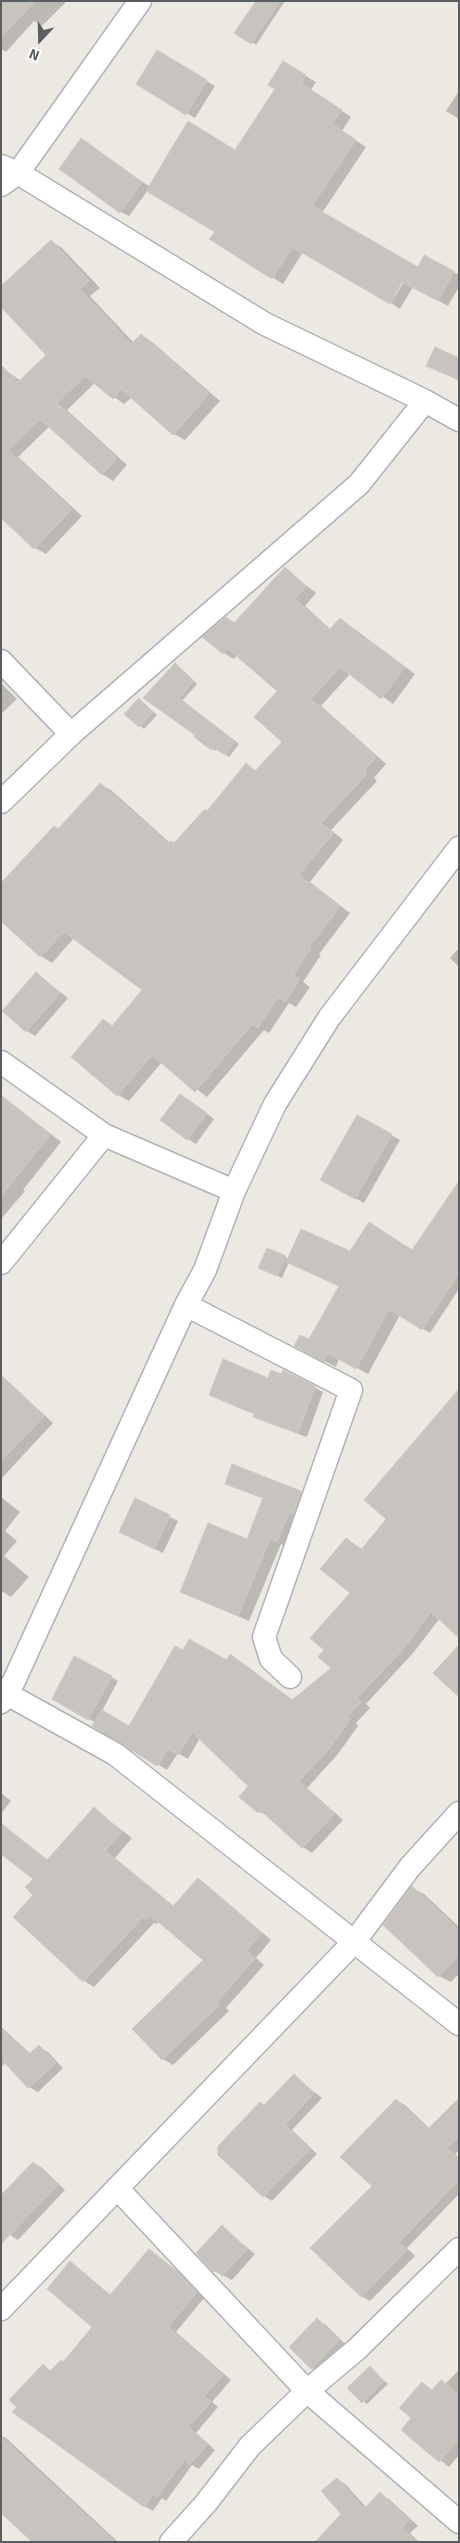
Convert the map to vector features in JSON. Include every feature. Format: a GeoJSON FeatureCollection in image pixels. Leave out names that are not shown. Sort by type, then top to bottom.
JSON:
{"type":"FeatureCollection","features":[{"type":"Feature","properties":{"kind":"street"},"geometry":{"type":"LineString","coordinates":[[140,1],[7,175],[265,324],[425,401],[459,420]]}},
{"type":"Feature","properties":{"kind":"street"},"geometry":{"type":"LineString","coordinates":[[1,802],[71,734],[359,484],[425,401]]}},
{"type":"Feature","properties":{"kind":"street"},"geometry":{"type":"LineString","coordinates":[[1,661],[71,734]]}},
{"type":"Feature","properties":{"kind":"street"},"geometry":{"type":"LineString","coordinates":[[459,848],[328,1018],[275,1104],[234,1191],[205,1270],[186,1305],[4,1698],[115,1754],[459,2024]]}},
{"type":"Feature","properties":{"kind":"street"},"geometry":{"type":"LineString","coordinates":[[1,1062],[104,1135],[234,1191]]}},
{"type":"Feature","properties":{"kind":"street"},"geometry":{"type":"LineString","coordinates":[[1,1264],[104,1135]]}},
{"type":"Feature","properties":{"kind":"street"},"geometry":{"type":"LineString","coordinates":[[186,1305],[351,1390],[264,1637],[271,1659],[290,1677]]}},
{"type":"Feature","properties":{"kind":"street"},"geometry":{"type":"LineString","coordinates":[[1,2309],[354,1942],[410,1867],[459,1813]]}},
{"type":"Feature","properties":{"kind":"street"},"geometry":{"type":"LineString","coordinates":[[117,2188],[306,2391],[459,2522]]}},
{"type":"Feature","properties":{"kind":"street"},"geometry":{"type":"LineString","coordinates":[[171,2542],[206,2503],[250,2446],[306,2391],[357,2349],[459,2249]]}},
{"type":"Feature","properties":{"kind":"building"},"geometry":{"type":"Polygon","coordinates":[[[1,1],[35,1],[1,37],[1,1]]]}},
{"type":"Feature","properties":{"kind":"building"},"geometry":{"type":"Polygon","coordinates":[[[256,1],[280,1],[251,44],[234,33],[256,1]]]}},
{"type":"Feature","properties":{"kind":"building"},"geometry":{"type":"Polygon","coordinates":[[[157,50],[207,80],[186,115],[136,84],[157,50]]]}},
{"type":"Feature","properties":{"kind":"building"},"geometry":{"type":"Polygon","coordinates":[[[283,61],[306,75],[301,83],[342,110],[332,124],[356,140],[312,206],[418,267],[424,255],[454,271],[438,301],[402,282],[390,304],[292,247],[272,279],[209,239],[215,232],[146,191],[188,121],[235,150],[275,89],[268,85],[283,61]]]}},
{"type":"Feature","properties":{"kind":"building"},"geometry":{"type":"Polygon","coordinates":[[[81,138],[142,182],[120,213],[59,169],[81,138]]]}},
{"type":"Feature","properties":{"kind":"building"},"geometry":{"type":"Polygon","coordinates":[[[51,240],[89,281],[80,289],[131,344],[141,334],[209,394],[173,435],[121,389],[113,399],[85,376],[57,403],[117,458],[102,475],[40,419],[8,450],[72,509],[34,549],[1,518],[1,365],[18,382],[46,355],[1,307],[1,286],[51,240]]]}},
{"type":"Feature","properties":{"kind":"building"},"geometry":{"type":"Polygon","coordinates":[[[435,347],[459,358],[459,380],[426,366],[435,347]]]}},
{"type":"Feature","properties":{"kind":"building"},"geometry":{"type":"Polygon","coordinates":[[[285,567],[306,586],[295,599],[329,630],[340,618],[365,640],[366,638],[405,667],[381,699],[340,667],[311,699],[376,757],[364,771],[367,774],[321,823],[333,833],[299,875],[340,906],[309,947],[311,948],[293,975],[300,979],[285,1002],[278,997],[258,1028],[252,1024],[195,1092],[152,1055],[117,1096],[71,1057],[103,1019],[112,1026],[142,990],[64,932],[40,957],[1,921],[1,883],[54,826],[58,829],[100,783],[169,844],[171,841],[174,843],[205,809],[207,811],[246,763],[255,771],[282,742],[254,717],[277,691],[227,648],[223,654],[202,637],[226,617],[234,623],[285,567]]]}},
{"type":"Feature","properties":{"kind":"building"},"geometry":{"type":"Polygon","coordinates":[[[175,663],[194,681],[179,698],[235,741],[225,755],[213,747],[211,750],[194,737],[195,735],[143,698],[175,663]]]}},
{"type":"Feature","properties":{"kind":"building"},"geometry":{"type":"Polygon","coordinates":[[[139,698],[153,712],[139,727],[124,714],[139,698]]]}},
{"type":"Feature","properties":{"kind":"building"},"geometry":{"type":"Polygon","coordinates":[[[36,972],[60,993],[26,1032],[2,1011],[36,972]]]}},
{"type":"Feature","properties":{"kind":"building"},"geometry":{"type":"Polygon","coordinates":[[[180,1094],[207,1113],[187,1140],[160,1120],[180,1094]]]}},
{"type":"Feature","properties":{"kind":"building"},"geometry":{"type":"Polygon","coordinates":[[[1,1096],[50,1135],[1,1196],[1,1096]]]}},
{"type":"Feature","properties":{"kind":"building"},"geometry":{"type":"Polygon","coordinates":[[[357,1115],[392,1134],[355,1199],[320,1180],[357,1115]]]}},
{"type":"Feature","properties":{"kind":"building"},"geometry":{"type":"Polygon","coordinates":[[[459,1181],[459,1273],[422,1330],[389,1309],[356,1369],[328,1353],[324,1362],[294,1346],[300,1335],[309,1339],[339,1286],[286,1262],[301,1229],[350,1251],[369,1222],[412,1250],[459,1181]]]}},
{"type":"Feature","properties":{"kind":"building"},"geometry":{"type":"Polygon","coordinates":[[[267,1248],[286,1256],[277,1276],[258,1268],[267,1248]]]}},
{"type":"Feature","properties":{"kind":"building"},"geometry":{"type":"Polygon","coordinates":[[[223,1359],[268,1378],[271,1370],[281,1374],[283,1370],[315,1386],[298,1433],[253,1417],[254,1414],[209,1395],[223,1359]]]}},
{"type":"Feature","properties":{"kind":"building"},"geometry":{"type":"Polygon","coordinates":[[[1,1377],[44,1416],[1,1461],[1,1377]]]}},
{"type":"Feature","properties":{"kind":"building"},"geometry":{"type":"Polygon","coordinates":[[[459,1389],[459,1638],[431,1612],[405,1647],[357,1698],[361,1702],[347,1717],[350,1719],[329,1749],[299,1781],[334,1814],[302,1848],[260,1810],[258,1813],[239,1797],[248,1786],[192,1732],[178,1755],[168,1749],[157,1766],[92,1726],[102,1710],[129,1726],[175,1646],[183,1650],[189,1639],[227,1660],[230,1654],[292,1700],[331,1668],[318,1657],[324,1650],[310,1638],[350,1593],[320,1569],[346,1538],[361,1550],[386,1519],[364,1500],[459,1389]]]}},
{"type":"Feature","properties":{"kind":"building"},"geometry":{"type":"Polygon","coordinates":[[[232,1464],[301,1491],[293,1514],[289,1512],[277,1542],[270,1539],[238,1616],[180,1592],[208,1523],[247,1539],[263,1498],[225,1484],[232,1464]]]}},
{"type":"Feature","properties":{"kind":"building"},"geometry":{"type":"Polygon","coordinates":[[[135,1498],[170,1515],[154,1549],[119,1532],[135,1498]]]}},
{"type":"Feature","properties":{"kind":"building"},"geometry":{"type":"Polygon","coordinates":[[[459,1645],[459,1697],[433,1673],[459,1645]]]}},
{"type":"Feature","properties":{"kind":"building"},"geometry":{"type":"Polygon","coordinates":[[[74,1656],[112,1676],[88,1720],[52,1699],[74,1656]]]}},
{"type":"Feature","properties":{"kind":"building"},"geometry":{"type":"Polygon","coordinates":[[[94,1807],[122,1832],[105,1851],[173,1906],[198,1878],[262,1933],[246,1951],[255,1958],[217,2002],[219,2005],[162,2060],[132,2029],[203,1960],[150,1915],[146,1920],[143,1917],[83,1982],[13,1917],[33,1895],[25,1887],[33,1879],[1,1854],[1,1824],[47,1860],[94,1807]]]}},
{"type":"Feature","properties":{"kind":"building"},"geometry":{"type":"Polygon","coordinates":[[[412,1886],[459,1930],[459,1955],[438,1977],[383,1925],[412,1886]]]}},
{"type":"Feature","properties":{"kind":"building"},"geometry":{"type":"Polygon","coordinates":[[[1,2029],[29,2054],[39,2045],[56,2063],[28,2088],[1,2059],[1,2029]]]}},
{"type":"Feature","properties":{"kind":"building"},"geometry":{"type":"Polygon","coordinates":[[[294,2074],[314,2093],[285,2125],[310,2149],[263,2197],[218,2155],[218,2146],[260,2102],[264,2105],[294,2074]]]}},
{"type":"Feature","properties":{"kind":"building"},"geometry":{"type":"Polygon","coordinates":[[[459,2098],[459,2136],[447,2148],[459,2160],[459,2180],[399,2242],[407,2250],[361,2297],[310,2248],[372,2186],[340,2157],[396,2099],[428,2129],[459,2098]]]}},
{"type":"Feature","properties":{"kind":"building"},"geometry":{"type":"Polygon","coordinates":[[[33,2162],[58,2185],[1,2244],[1,2195],[33,2162]]]}},
{"type":"Feature","properties":{"kind":"building"},"geometry":{"type":"Polygon","coordinates":[[[222,2225],[247,2249],[222,2276],[215,2269],[213,2272],[196,2253],[222,2225]]]}},
{"type":"Feature","properties":{"kind":"building"},"geometry":{"type":"Polygon","coordinates":[[[149,2249],[178,2272],[197,2292],[168,2327],[223,2375],[204,2396],[211,2402],[188,2427],[208,2444],[189,2465],[184,2460],[157,2497],[153,2494],[144,2507],[12,2412],[17,2407],[9,2400],[43,2364],[50,2371],[61,2360],[63,2362],[92,2327],[47,2289],[70,2261],[110,2295],[149,2249]]]}},
{"type":"Feature","properties":{"kind":"building"},"geometry":{"type":"Polygon","coordinates":[[[317,2318],[339,2340],[311,2369],[289,2347],[317,2318]]]}},
{"type":"Feature","properties":{"kind":"building"},"geometry":{"type":"Polygon","coordinates":[[[370,2366],[384,2381],[362,2403],[347,2388],[370,2366]]]}},
{"type":"Feature","properties":{"kind":"building"},"geometry":{"type":"Polygon","coordinates":[[[441,2380],[459,2395],[459,2439],[439,2462],[401,2430],[411,2418],[399,2408],[422,2382],[432,2390],[441,2380]]]}},
{"type":"Feature","properties":{"kind":"building"},"geometry":{"type":"Polygon","coordinates":[[[1,2437],[115,2542],[32,2542],[1,2513],[1,2437]]]}},
{"type":"Feature","properties":{"kind":"building"},"geometry":{"type":"Polygon","coordinates":[[[337,2478],[364,2509],[380,2492],[409,2520],[402,2528],[417,2542],[315,2542],[341,2514],[321,2491],[337,2478]]]}}]}
